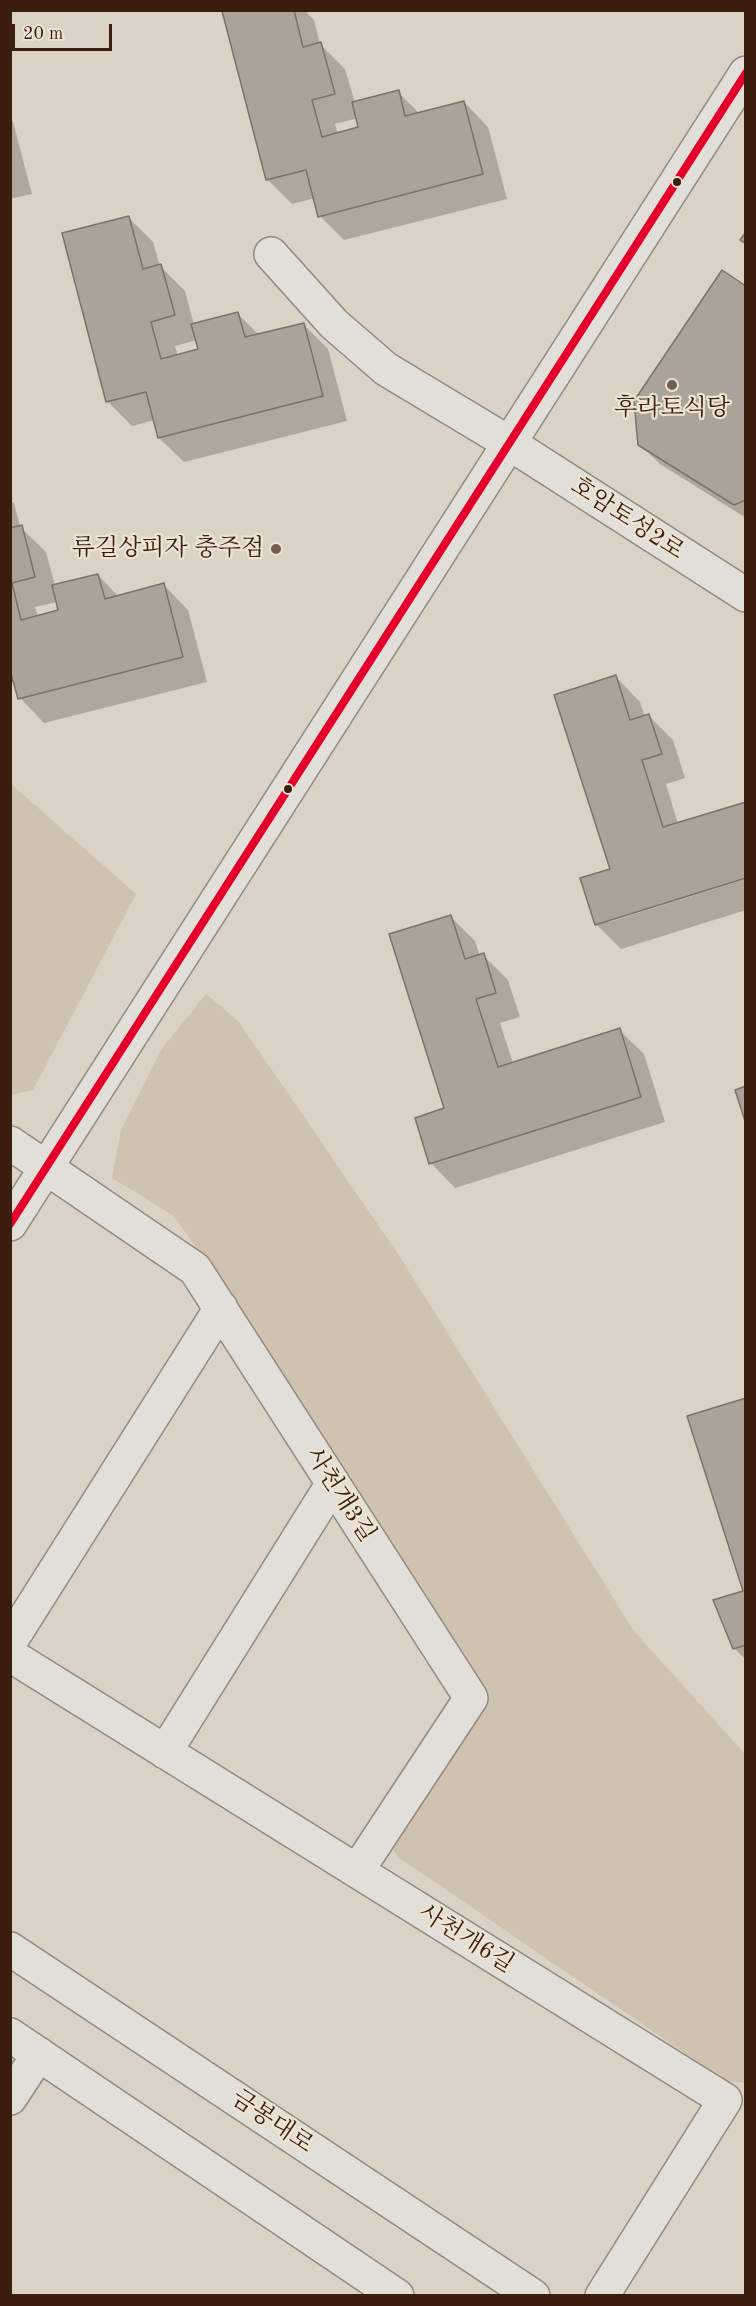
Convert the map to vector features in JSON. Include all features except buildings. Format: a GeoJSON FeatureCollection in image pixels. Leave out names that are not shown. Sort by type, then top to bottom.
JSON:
{"type":"FeatureCollection","features":[{"type":"Feature","properties":{"kind":"street"},"geometry":{"type":"LineString","coordinates":[[10,1224],[746,72]]}},
{"type":"Feature","properties":{"kind":"street","name":"호암토성2로"},"geometry":{"type":"LineString","coordinates":[[271,254],[334,324],[386,369],[509,443],[745,594]]}},
{"type":"Feature","properties":{"kind":"street","name":"사천개3길"},"geometry":{"type":"LineString","coordinates":[[10,1143],[47,1166],[195,1269],[471,1698],[357,1871]]}},
{"type":"Feature","properties":{"kind":"street"},"geometry":{"type":"LineString","coordinates":[[10,1642],[221,1308]]}},
{"type":"Feature","properties":{"kind":"street"},"geometry":{"type":"LineString","coordinates":[[165,1752],[333,1483]]}},
{"type":"Feature","properties":{"kind":"street","name":"사천개6길"},"geometry":{"type":"LineString","coordinates":[[10,1655],[725,2100],[602,2295]]}},
{"type":"Feature","properties":{"kind":"street","name":"금봉대로"},"geometry":{"type":"LineString","coordinates":[[10,1949],[533,2295]]}},
{"type":"Feature","properties":{"kind":"street"},"geometry":{"type":"LineString","coordinates":[[10,2035],[397,2295]]}},
{"type":"Feature","properties":{"kind":"street"},"geometry":{"type":"LineString","coordinates":[[10,2098],[39,2054]]}},
{"type":"Feature","properties":{"kind":"shaded area"},"geometry":{"type":"Polygon","coordinates":[[[11,784],[136,894],[33,1090],[11,1095],[11,784]]]}},
{"type":"Feature","properties":{"kind":"shaded area"},"geometry":{"type":"Polygon","coordinates":[[[206,994],[239,1022],[398,1254],[634,1631],[745,1754],[745,2083],[727,2082],[398,1857],[393,1850],[481,1698],[200,1253],[174,1216],[112,1178],[121,1130],[161,1050],[206,994]]]}},
{"type":"Feature","properties":{"kind":"transit line"},"geometry":{"type":"LineString","coordinates":[[10,1224],[746,73]]}},
{"type":"Feature","properties":{"kind":"place","name":"후라토식당"},"geometry":{"type":"Point","coordinates":[672,385]}},
{"type":"Feature","properties":{"kind":"place","name":"류길상피자 충주점"},"geometry":{"type":"Point","coordinates":[276,549]}}]}
